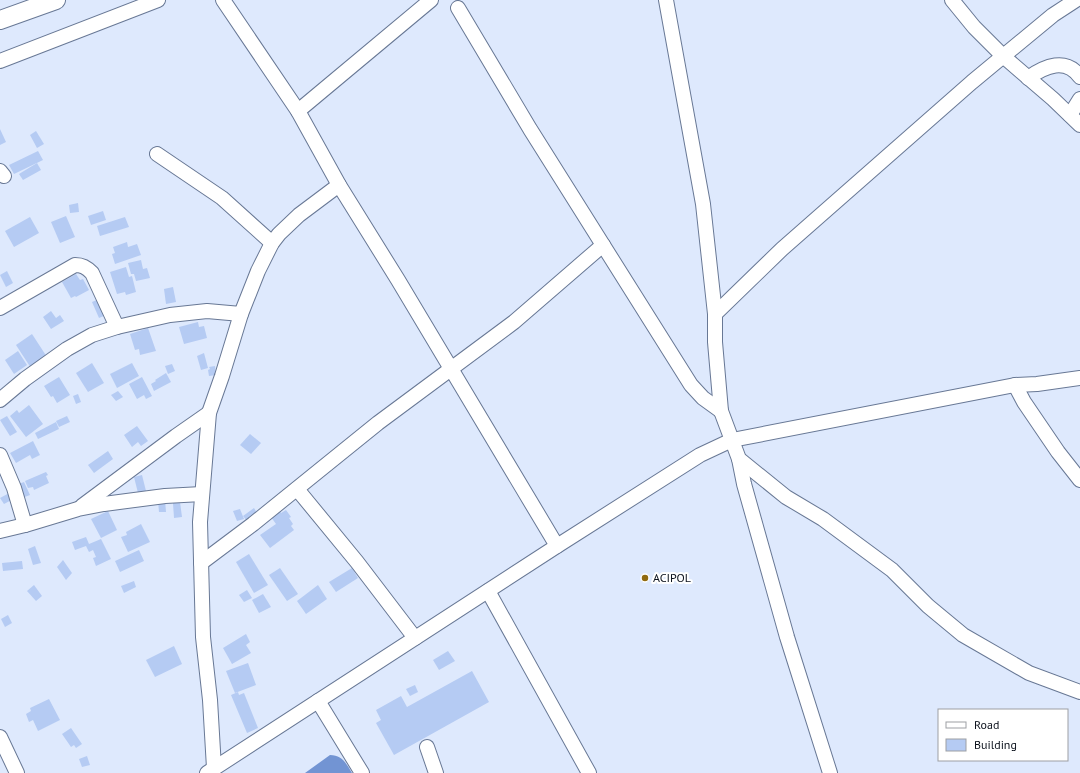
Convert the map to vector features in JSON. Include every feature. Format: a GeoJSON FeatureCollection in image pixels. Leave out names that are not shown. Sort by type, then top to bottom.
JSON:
{"type":"FeatureCollection","features":[{"type":"Feature","properties":{"kind":"main road"},"geometry":{"type":"LineString","coordinates":[[0,20],[56,0]]}},
{"type":"Feature","properties":{"kind":"street"},"geometry":{"type":"LineString","coordinates":[[0,61],[158,0]]}},
{"type":"Feature","properties":{"kind":"street"},"geometry":{"type":"LineString","coordinates":[[223,0],[298,111],[339,185],[558,546]]}},
{"type":"Feature","properties":{"kind":"street"},"geometry":{"type":"LineString","coordinates":[[298,111],[431,0]]}},
{"type":"Feature","properties":{"kind":"street"},"geometry":{"type":"LineString","coordinates":[[666,0],[703,204],[715,314],[715,342],[721,411],[739,459],[744,484],[787,637],[830,773]]}},
{"type":"Feature","properties":{"kind":"street"},"geometry":{"type":"LineString","coordinates":[[952,0],[974,27],[1003,56],[1075,120],[1080,99]]}},
{"type":"Feature","properties":{"kind":"street"},"geometry":{"type":"LineString","coordinates":[[715,314],[782,249],[966,87],[1053,15],[1076,0]]}},
{"type":"Feature","properties":{"kind":"street"},"geometry":{"type":"LineString","coordinates":[[458,8],[530,129],[691,385],[703,398],[721,411]]}},
{"type":"Feature","properties":{"kind":"street"},"geometry":{"type":"LineString","coordinates":[[1028,78],[1041,69],[1051,66],[1066,66],[1076,71],[1080,77]]}},
{"type":"Feature","properties":{"kind":"street"},"geometry":{"type":"LineString","coordinates":[[157,154],[222,198],[272,243]]}},
{"type":"Feature","properties":{"kind":"street"},"geometry":{"type":"LineString","coordinates":[[210,771],[210,700],[203,638],[200,522],[209,413],[241,314],[258,271],[272,243],[279,234],[299,215],[339,185]]}},
{"type":"Feature","properties":{"kind":"street"},"geometry":{"type":"LineString","coordinates":[[201,563],[297,489],[378,423],[514,322],[603,245]]}},
{"type":"Feature","properties":{"kind":"street"},"geometry":{"type":"LineString","coordinates":[[0,308],[75,265],[82,265],[92,273],[117,327]]}},
{"type":"Feature","properties":{"kind":"street"},"geometry":{"type":"LineString","coordinates":[[0,400],[24,380],[67,349],[92,335],[117,327],[170,315],[207,311],[241,314]]}},
{"type":"Feature","properties":{"kind":"street"},"geometry":{"type":"LineString","coordinates":[[210,771],[700,455],[732,440],[1014,385],[1038,384],[1080,378]]}},
{"type":"Feature","properties":{"kind":"street"},"geometry":{"type":"LineString","coordinates":[[1014,385],[1058,452],[1080,480]]}},
{"type":"Feature","properties":{"kind":"street"},"geometry":{"type":"LineString","coordinates":[[78,509],[209,413]]}},
{"type":"Feature","properties":{"kind":"street"},"geometry":{"type":"LineString","coordinates":[[0,455],[14,488],[25,525]]}},
{"type":"Feature","properties":{"kind":"street"},"geometry":{"type":"LineString","coordinates":[[739,459],[786,496],[823,519],[892,570],[928,606],[963,635],[1029,673],[1080,692]]}},
{"type":"Feature","properties":{"kind":"street"},"geometry":{"type":"LineString","coordinates":[[297,489],[357,562],[415,638]]}},
{"type":"Feature","properties":{"kind":"street"},"geometry":{"type":"LineString","coordinates":[[0,531],[78,509],[104,504],[165,496],[202,494]]}},
{"type":"Feature","properties":{"kind":"street"},"geometry":{"type":"LineString","coordinates":[[488,591],[589,773]]}},
{"type":"Feature","properties":{"kind":"street"},"geometry":{"type":"LineString","coordinates":[[318,701],[362,773]]}},
{"type":"Feature","properties":{"kind":"street"},"geometry":{"type":"LineString","coordinates":[[0,737],[17,773]]}},
{"type":"Feature","properties":{"kind":"street"},"geometry":{"type":"LineString","coordinates":[[427,747],[436,773]]}},
{"type":"Feature","properties":{"kind":"water"},"geometry":{"type":"Polygon","coordinates":[[[330,755],[341,758],[352,773],[305,773],[330,755]]]}},
{"type":"Feature","properties":{"kind":"building"},"geometry":{"type":"Polygon","coordinates":[[[0,129],[6,142],[0,145],[0,129]]]}},
{"type":"Feature","properties":{"kind":"building"},"geometry":{"type":"Polygon","coordinates":[[[36,131],[44,144],[37,148],[30,135],[36,131]]]}},
{"type":"Feature","properties":{"kind":"building"},"geometry":{"type":"Polygon","coordinates":[[[38,151],[43,160],[14,174],[9,165],[38,151]]]}},
{"type":"Feature","properties":{"kind":"building"},"geometry":{"type":"Polygon","coordinates":[[[37,163],[41,170],[23,180],[19,174],[37,163]]]}},
{"type":"Feature","properties":{"kind":"building"},"geometry":{"type":"Polygon","coordinates":[[[78,203],[79,212],[70,213],[69,205],[78,203]]]}},
{"type":"Feature","properties":{"kind":"building"},"geometry":{"type":"Polygon","coordinates":[[[103,211],[106,220],[91,225],[88,216],[103,211]]]}},
{"type":"Feature","properties":{"kind":"building"},"geometry":{"type":"Polygon","coordinates":[[[66,216],[75,237],[60,243],[51,222],[66,216]]]}},
{"type":"Feature","properties":{"kind":"building"},"geometry":{"type":"Polygon","coordinates":[[[30,217],[39,233],[14,247],[5,231],[30,217]]]}},
{"type":"Feature","properties":{"kind":"building"},"geometry":{"type":"Polygon","coordinates":[[[125,217],[129,227],[100,236],[97,226],[125,217]]]}},
{"type":"Feature","properties":{"kind":"building"},"geometry":{"type":"Polygon","coordinates":[[[127,242],[128,247],[137,244],[141,255],[115,264],[112,254],[115,253],[113,247],[127,242]]]}},
{"type":"Feature","properties":{"kind":"building"},"geometry":{"type":"Polygon","coordinates":[[[141,260],[143,269],[147,268],[150,278],[136,281],[134,274],[131,274],[128,263],[141,260]]]}},
{"type":"Feature","properties":{"kind":"building"},"geometry":{"type":"Polygon","coordinates":[[[126,267],[129,277],[132,276],[136,292],[126,295],[125,292],[117,294],[110,272],[126,267]]]}},
{"type":"Feature","properties":{"kind":"building"},"geometry":{"type":"Polygon","coordinates":[[[7,271],[13,283],[6,287],[0,275],[7,271]]]}},
{"type":"Feature","properties":{"kind":"building"},"geometry":{"type":"Polygon","coordinates":[[[76,274],[80,280],[83,279],[89,290],[71,298],[62,282],[76,274]]]}},
{"type":"Feature","properties":{"kind":"building"},"geometry":{"type":"Polygon","coordinates":[[[173,287],[176,302],[166,304],[164,289],[173,287]]]}},
{"type":"Feature","properties":{"kind":"building"},"geometry":{"type":"Polygon","coordinates":[[[99,299],[106,315],[99,318],[92,302],[99,299]]]}},
{"type":"Feature","properties":{"kind":"building"},"geometry":{"type":"Polygon","coordinates":[[[51,311],[56,318],[60,315],[64,321],[51,329],[43,317],[51,311]]]}},
{"type":"Feature","properties":{"kind":"building"},"geometry":{"type":"Polygon","coordinates":[[[198,322],[199,327],[204,326],[207,338],[184,344],[179,327],[198,322]]]}},
{"type":"Feature","properties":{"kind":"building"},"geometry":{"type":"Polygon","coordinates":[[[148,328],[156,351],[140,355],[139,349],[135,350],[130,334],[148,328]]]}},
{"type":"Feature","properties":{"kind":"building"},"geometry":{"type":"Polygon","coordinates":[[[32,334],[47,357],[31,368],[16,345],[32,334]]]}},
{"type":"Feature","properties":{"kind":"building"},"geometry":{"type":"Polygon","coordinates":[[[18,351],[27,365],[14,374],[5,360],[18,351]]]}},
{"type":"Feature","properties":{"kind":"building"},"geometry":{"type":"Polygon","coordinates":[[[204,353],[208,368],[201,370],[197,356],[204,353]]]}},
{"type":"Feature","properties":{"kind":"building"},"geometry":{"type":"Polygon","coordinates":[[[92,363],[104,383],[88,392],[76,373],[92,363]]]}},
{"type":"Feature","properties":{"kind":"building"},"geometry":{"type":"Polygon","coordinates":[[[132,363],[139,376],[117,388],[110,374],[132,363]]]}},
{"type":"Feature","properties":{"kind":"building"},"geometry":{"type":"Polygon","coordinates":[[[172,364],[175,371],[168,374],[165,366],[172,364]]]}},
{"type":"Feature","properties":{"kind":"building"},"geometry":{"type":"Polygon","coordinates":[[[215,366],[216,375],[209,376],[209,367],[215,366]]]}},
{"type":"Feature","properties":{"kind":"building"},"geometry":{"type":"Polygon","coordinates":[[[166,373],[171,382],[154,391],[151,384],[166,373]]]}},
{"type":"Feature","properties":{"kind":"building"},"geometry":{"type":"Polygon","coordinates":[[[59,377],[70,395],[57,403],[44,386],[59,377]]]}},
{"type":"Feature","properties":{"kind":"building"},"geometry":{"type":"Polygon","coordinates":[[[142,377],[152,396],[146,399],[144,395],[137,399],[129,384],[142,377]]]}},
{"type":"Feature","properties":{"kind":"building"},"geometry":{"type":"Polygon","coordinates":[[[118,391],[123,397],[116,401],[111,395],[118,391]]]}},
{"type":"Feature","properties":{"kind":"building"},"geometry":{"type":"Polygon","coordinates":[[[78,394],[81,402],[76,404],[73,396],[78,394]]]}},
{"type":"Feature","properties":{"kind":"building"},"geometry":{"type":"Polygon","coordinates":[[[29,405],[43,424],[26,437],[10,416],[17,410],[19,413],[29,405]]]}},
{"type":"Feature","properties":{"kind":"building"},"geometry":{"type":"Polygon","coordinates":[[[7,416],[17,432],[10,436],[0,420],[7,416]]]}},
{"type":"Feature","properties":{"kind":"building"},"geometry":{"type":"Polygon","coordinates":[[[67,416],[70,422],[59,427],[56,421],[67,416]]]}},
{"type":"Feature","properties":{"kind":"building"},"geometry":{"type":"Polygon","coordinates":[[[56,422],[59,429],[38,439],[35,433],[56,422]]]}},
{"type":"Feature","properties":{"kind":"building"},"geometry":{"type":"Polygon","coordinates":[[[137,426],[148,441],[141,446],[138,442],[132,447],[124,435],[137,426]]]}},
{"type":"Feature","properties":{"kind":"building"},"geometry":{"type":"Polygon","coordinates":[[[250,434],[261,443],[251,454],[240,445],[250,434]]]}},
{"type":"Feature","properties":{"kind":"building"},"geometry":{"type":"Polygon","coordinates":[[[33,441],[40,455],[32,459],[30,455],[16,463],[10,453],[33,441]]]}},
{"type":"Feature","properties":{"kind":"building"},"geometry":{"type":"Polygon","coordinates":[[[108,451],[113,459],[94,473],[88,465],[108,451]]]}},
{"type":"Feature","properties":{"kind":"building"},"geometry":{"type":"Polygon","coordinates":[[[46,472],[49,483],[34,490],[33,487],[28,488],[25,481],[46,472]]]}},
{"type":"Feature","properties":{"kind":"building"},"geometry":{"type":"Polygon","coordinates":[[[142,475],[147,495],[139,497],[134,477],[142,475]]]}},
{"type":"Feature","properties":{"kind":"building"},"geometry":{"type":"Polygon","coordinates":[[[24,482],[30,495],[22,498],[16,485],[24,482]]]}},
{"type":"Feature","properties":{"kind":"building"},"geometry":{"type":"Polygon","coordinates":[[[13,491],[17,497],[4,504],[0,498],[13,491]]]}},
{"type":"Feature","properties":{"kind":"building"},"geometry":{"type":"Polygon","coordinates":[[[165,500],[166,512],[159,512],[158,501],[165,500]]]}},
{"type":"Feature","properties":{"kind":"building"},"geometry":{"type":"Polygon","coordinates":[[[180,502],[182,517],[174,518],[173,503],[180,502]]]}},
{"type":"Feature","properties":{"kind":"building"},"geometry":{"type":"Polygon","coordinates":[[[254,508],[257,513],[247,521],[243,516],[254,508]]]}},
{"type":"Feature","properties":{"kind":"building"},"geometry":{"type":"Polygon","coordinates":[[[240,509],[244,519],[237,521],[233,511],[240,509]]]}},
{"type":"Feature","properties":{"kind":"building"},"geometry":{"type":"Polygon","coordinates":[[[286,510],[291,517],[289,518],[293,524],[291,526],[294,530],[270,548],[260,535],[276,524],[271,517],[280,511],[281,513],[286,510]]]}},
{"type":"Feature","properties":{"kind":"building"},"geometry":{"type":"Polygon","coordinates":[[[108,511],[117,530],[101,538],[91,519],[108,511]]]}},
{"type":"Feature","properties":{"kind":"building"},"geometry":{"type":"Polygon","coordinates":[[[141,524],[150,542],[128,552],[121,537],[127,535],[126,532],[141,524]]]}},
{"type":"Feature","properties":{"kind":"building"},"geometry":{"type":"Polygon","coordinates":[[[86,537],[89,544],[101,539],[111,559],[96,566],[93,558],[96,557],[93,550],[89,552],[86,546],[75,550],[72,542],[86,537]]]}},
{"type":"Feature","properties":{"kind":"building"},"geometry":{"type":"Polygon","coordinates":[[[35,546],[41,563],[33,565],[28,549],[35,546]]]}},
{"type":"Feature","properties":{"kind":"building"},"geometry":{"type":"Polygon","coordinates":[[[139,550],[144,561],[120,572],[115,561],[139,550]]]}},
{"type":"Feature","properties":{"kind":"building"},"geometry":{"type":"Polygon","coordinates":[[[249,554],[268,585],[254,593],[236,562],[249,554]]]}},
{"type":"Feature","properties":{"kind":"building"},"geometry":{"type":"Polygon","coordinates":[[[63,560],[72,573],[66,580],[57,567],[63,560]]]}},
{"type":"Feature","properties":{"kind":"building"},"geometry":{"type":"Polygon","coordinates":[[[22,561],[23,569],[3,571],[2,563],[22,561]]]}},
{"type":"Feature","properties":{"kind":"building"},"geometry":{"type":"Polygon","coordinates":[[[280,568],[298,594],[287,601],[269,575],[280,568]]]}},
{"type":"Feature","properties":{"kind":"building"},"geometry":{"type":"Polygon","coordinates":[[[352,568],[358,578],[336,592],[329,582],[352,568]]]}},
{"type":"Feature","properties":{"kind":"building"},"geometry":{"type":"Polygon","coordinates":[[[134,581],[136,587],[124,593],[121,586],[134,581]]]}},
{"type":"Feature","properties":{"kind":"building"},"geometry":{"type":"Polygon","coordinates":[[[34,585],[42,596],[36,601],[27,591],[34,585]]]}},
{"type":"Feature","properties":{"kind":"building"},"geometry":{"type":"Polygon","coordinates":[[[318,585],[327,599],[306,614],[297,601],[318,585]]]}},
{"type":"Feature","properties":{"kind":"building"},"geometry":{"type":"Polygon","coordinates":[[[247,590],[252,598],[244,602],[239,595],[247,590]]]}},
{"type":"Feature","properties":{"kind":"building"},"geometry":{"type":"Polygon","coordinates":[[[263,594],[271,607],[259,613],[252,600],[263,594]]]}},
{"type":"Feature","properties":{"kind":"building"},"geometry":{"type":"Polygon","coordinates":[[[8,615],[12,623],[5,627],[1,619],[8,615]]]}},
{"type":"Feature","properties":{"kind":"building"},"geometry":{"type":"Polygon","coordinates":[[[246,634],[250,642],[246,645],[251,653],[232,664],[223,648],[246,634]]]}},
{"type":"Feature","properties":{"kind":"building"},"geometry":{"type":"Polygon","coordinates":[[[174,646],[182,664],[155,677],[146,660],[174,646]]]}},
{"type":"Feature","properties":{"kind":"building"},"geometry":{"type":"Polygon","coordinates":[[[448,651],[455,661],[439,670],[433,660],[448,651]]]}},
{"type":"Feature","properties":{"kind":"building"},"geometry":{"type":"Polygon","coordinates":[[[248,663],[256,685],[235,693],[226,671],[248,663]]]}},
{"type":"Feature","properties":{"kind":"building"},"geometry":{"type":"Polygon","coordinates":[[[472,671],[489,702],[394,755],[376,723],[381,720],[376,710],[401,696],[407,707],[472,671]]]}},
{"type":"Feature","properties":{"kind":"building"},"geometry":{"type":"Polygon","coordinates":[[[415,685],[418,692],[410,696],[406,689],[415,685]]]}},
{"type":"Feature","properties":{"kind":"building"},"geometry":{"type":"Polygon","coordinates":[[[238,692],[239,695],[244,693],[258,728],[247,733],[231,695],[238,692]]]}},
{"type":"Feature","properties":{"kind":"building"},"geometry":{"type":"Polygon","coordinates":[[[49,699],[60,720],[38,731],[33,720],[29,722],[26,714],[31,711],[30,708],[49,699]]]}},
{"type":"Feature","properties":{"kind":"building"},"geometry":{"type":"Polygon","coordinates":[[[71,728],[82,744],[76,748],[74,745],[71,747],[62,734],[71,728]]]}},
{"type":"Feature","properties":{"kind":"building"},"geometry":{"type":"Polygon","coordinates":[[[87,756],[90,765],[82,767],[79,759],[87,756]]]}},
{"type":"Feature","properties":{"kind":"place","name":"ACIPOL"},"geometry":{"type":"Point","coordinates":[645,578]}}]}
